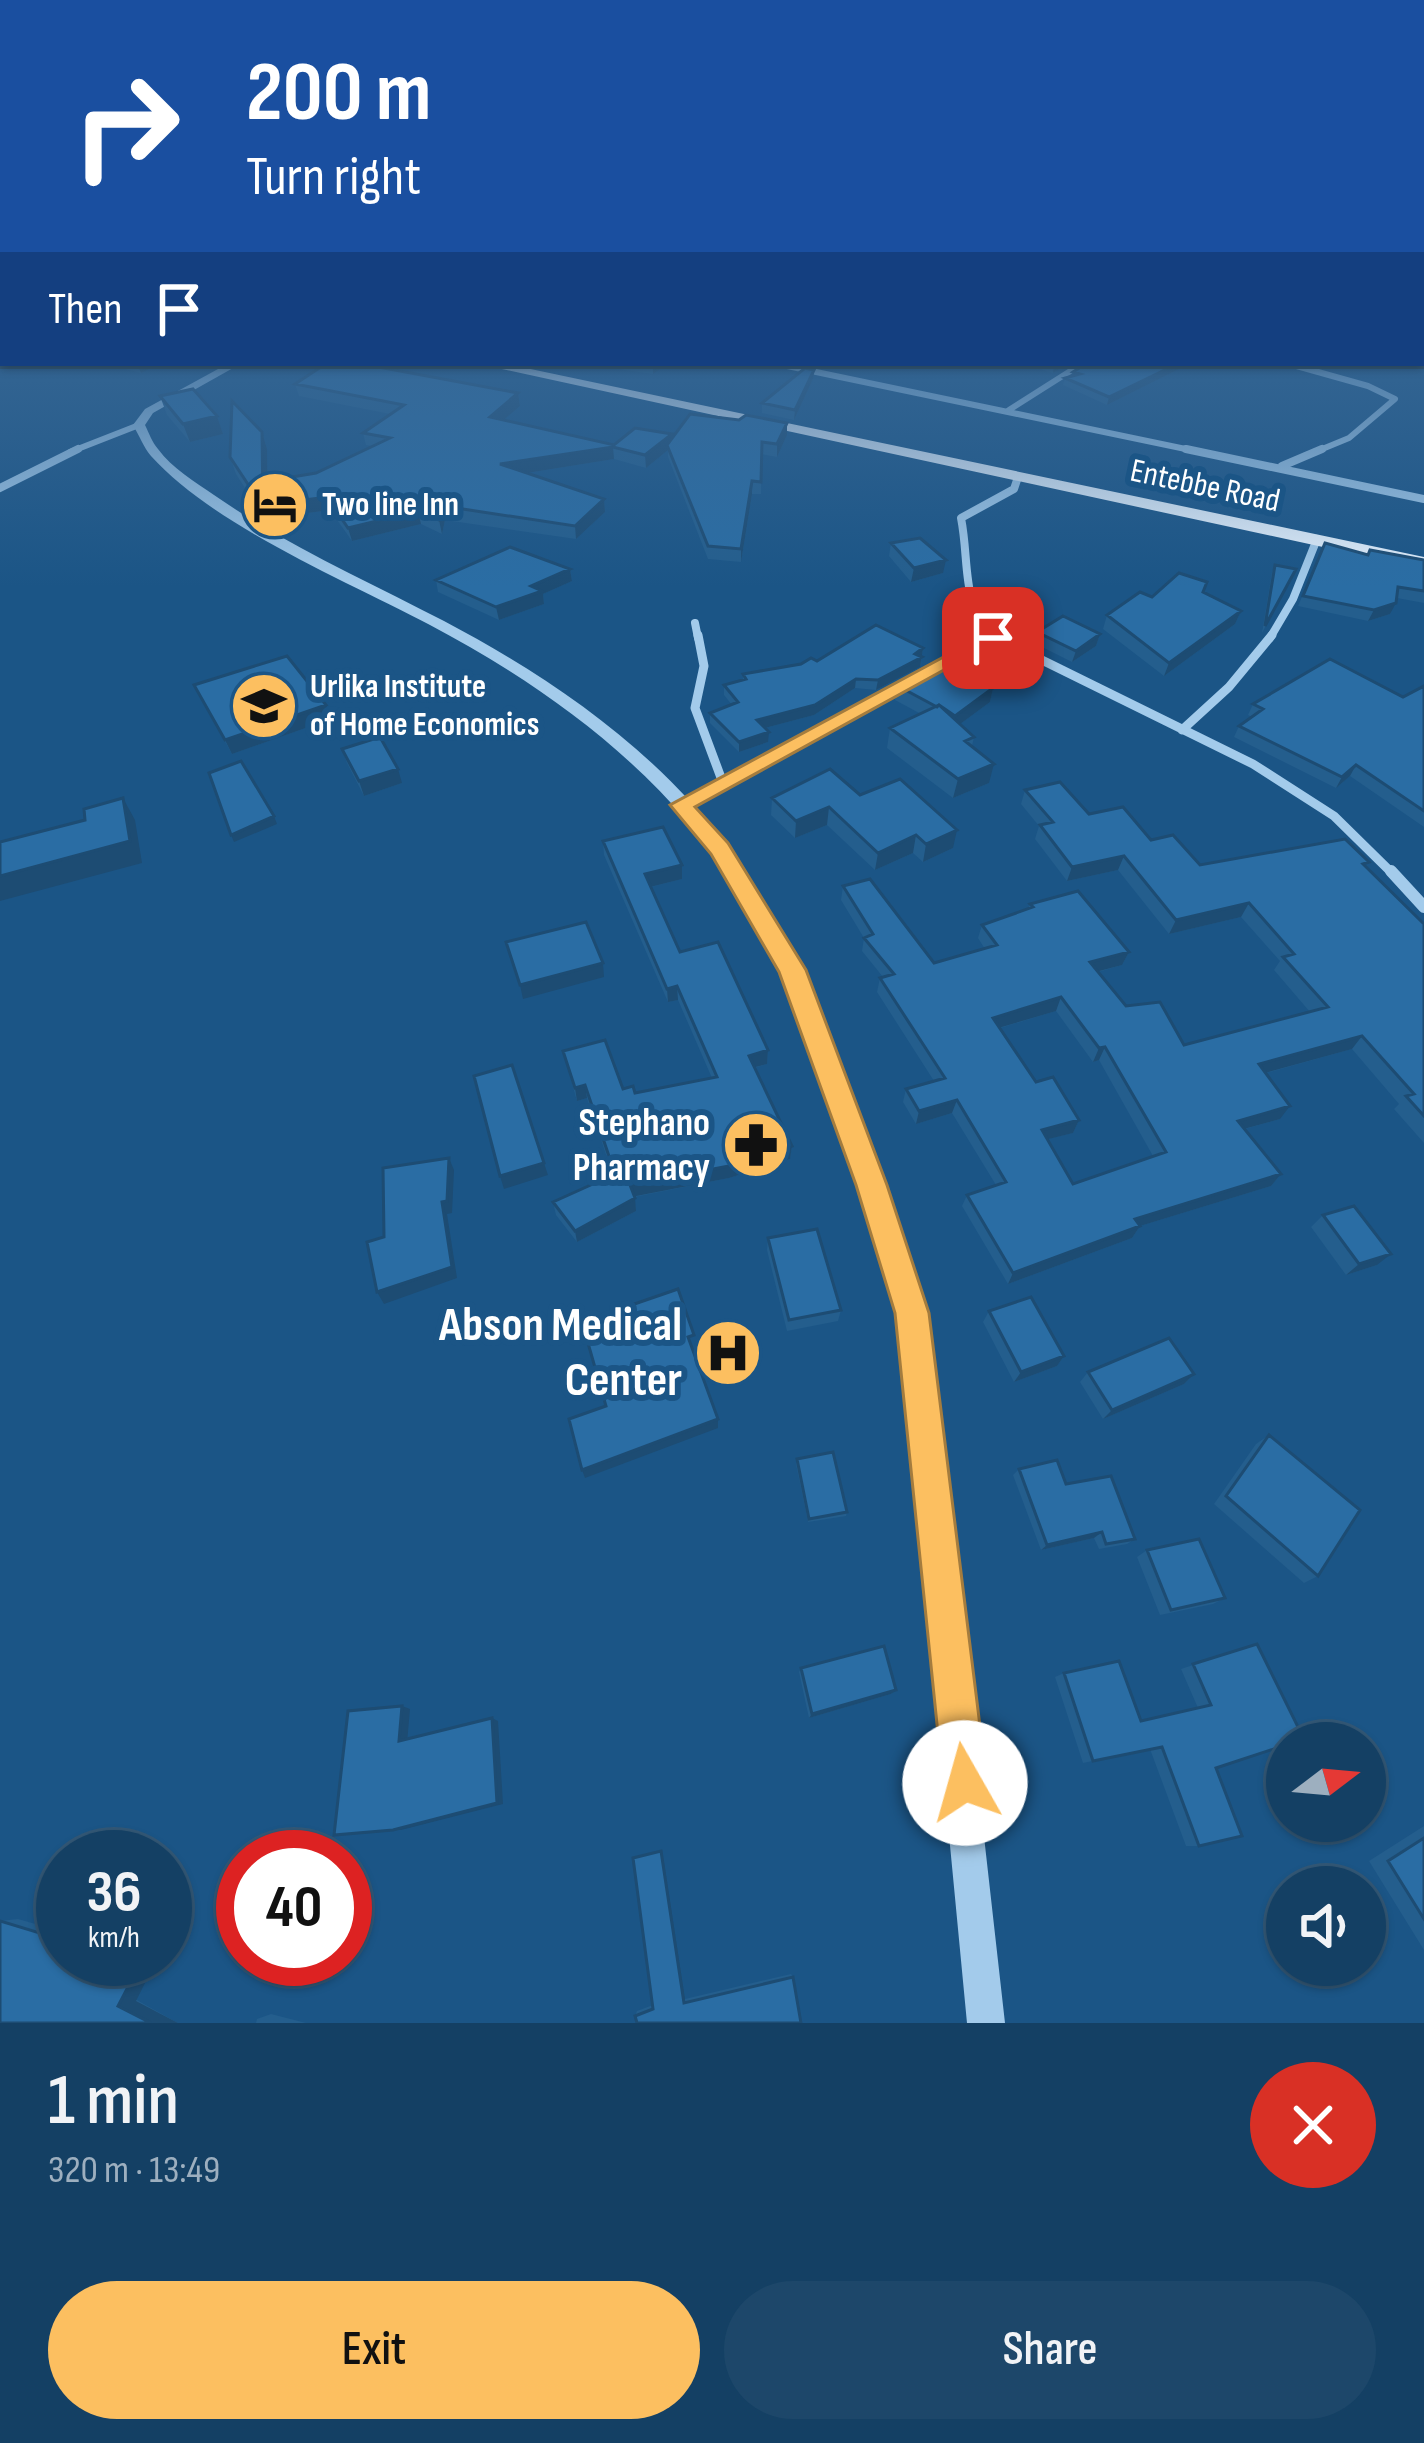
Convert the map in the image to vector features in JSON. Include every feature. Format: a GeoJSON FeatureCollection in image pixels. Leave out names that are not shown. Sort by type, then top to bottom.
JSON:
{"type":"FeatureCollection","features":[{"type":"Feature","properties":{"kind":"main road","name":"Entebbe Road"},"geometry":{"type":"LineString","coordinates":[[644,397],[1424,563]]}},
{"type":"Feature","properties":{"kind":"street"},"geometry":{"type":"LineString","coordinates":[[0,488],[50,460],[139,425],[168,397]]}},
{"type":"Feature","properties":{"kind":"street"},"geometry":{"type":"LineString","coordinates":[[946,397],[1424,499]]}},
{"type":"Feature","properties":{"kind":"street"},"geometry":{"type":"LineString","coordinates":[[1009,410],[1029,397]]}},
{"type":"Feature","properties":{"kind":"street"},"geometry":{"type":"LineString","coordinates":[[1281,466],[1338,445],[1395,399],[1392,397]]}},
{"type":"Feature","properties":{"kind":"street"},"geometry":{"type":"LineString","coordinates":[[139,425],[141,441],[173,474],[326,565],[469,640],[630,754],[719,849],[792,970],[872,1185],[912,1313],[965,1783],[986,2023]]}},
{"type":"Feature","properties":{"kind":"street"},"geometry":{"type":"LineString","coordinates":[[1018,477],[1014,489],[962,518],[967,537],[968,608],[993,638],[1279,781],[1338,820],[1424,907]]}},
{"type":"Feature","properties":{"kind":"street"},"geometry":{"type":"LineString","coordinates":[[1182,730],[1245,676],[1282,621],[1317,539]]}},
{"type":"Feature","properties":{"kind":"street"},"geometry":{"type":"LineString","coordinates":[[695,623],[704,666],[695,708],[723,783]]}},
{"type":"Feature","properties":{"kind":"street"},"geometry":{"type":"LineString","coordinates":[[681,805],[993,638]]}},
{"type":"Feature","properties":{"kind":"building"},"geometry":{"type":"Polygon","coordinates":[[[161,397],[200,397],[217,416],[183,424],[161,397]]]}},
{"type":"Feature","properties":{"kind":"building"},"geometry":{"type":"Polygon","coordinates":[[[365,397],[513,397],[490,417],[614,445],[635,428],[672,434],[645,455],[613,447],[500,464],[604,499],[575,526],[443,506],[439,520],[418,511],[348,528],[327,497],[296,501],[292,477],[316,473],[390,438],[363,433],[404,405],[365,397]]]}},
{"type":"Feature","properties":{"kind":"building"},"geometry":{"type":"Polygon","coordinates":[[[769,397],[801,397],[795,410],[762,403],[769,397]]]}},
{"type":"Feature","properties":{"kind":"building"},"geometry":{"type":"Polygon","coordinates":[[[232,401],[262,432],[263,507],[230,457],[232,401]]]}},
{"type":"Feature","properties":{"kind":"building"},"geometry":{"type":"Polygon","coordinates":[[[690,414],[739,420],[746,415],[787,423],[777,444],[762,442],[761,482],[752,481],[741,549],[708,546],[667,445],[690,414]]]}},
{"type":"Feature","properties":{"kind":"building"},"geometry":{"type":"Polygon","coordinates":[[[920,538],[946,560],[914,568],[891,543],[920,538]]]}},
{"type":"Feature","properties":{"kind":"building"},"geometry":{"type":"Polygon","coordinates":[[[1325,543],[1368,555],[1370,550],[1424,560],[1424,591],[1398,587],[1396,603],[1374,610],[1303,596],[1325,543]]]}},
{"type":"Feature","properties":{"kind":"building"},"geometry":{"type":"Polygon","coordinates":[[[510,547],[570,569],[531,586],[542,591],[496,607],[436,580],[510,547]]]}},
{"type":"Feature","properties":{"kind":"building"},"geometry":{"type":"Polygon","coordinates":[[[1275,565],[1296,569],[1265,626],[1275,565]]]}},
{"type":"Feature","properties":{"kind":"building"},"geometry":{"type":"Polygon","coordinates":[[[1179,573],[1207,582],[1203,592],[1241,611],[1169,663],[1107,615],[1140,592],[1152,597],[1179,573]]]}},
{"type":"Feature","properties":{"kind":"building"},"geometry":{"type":"Polygon","coordinates":[[[1063,616],[1100,634],[1076,651],[1037,632],[1063,616]]]}},
{"type":"Feature","properties":{"kind":"building"},"geometry":{"type":"Polygon","coordinates":[[[876,625],[923,648],[915,654],[922,657],[878,680],[856,679],[815,705],[757,720],[769,732],[739,742],[710,713],[738,702],[724,685],[746,679],[743,674],[811,658],[817,661],[876,625]]]}},
{"type":"Feature","properties":{"kind":"building"},"geometry":{"type":"Polygon","coordinates":[[[287,656],[326,705],[225,740],[194,685],[287,656]]]}},
{"type":"Feature","properties":{"kind":"building"},"geometry":{"type":"Polygon","coordinates":[[[1330,659],[1403,697],[1424,686],[1424,811],[1356,765],[1342,777],[1239,726],[1263,709],[1253,704],[1330,659]]]}},
{"type":"Feature","properties":{"kind":"building"},"geometry":{"type":"Polygon","coordinates":[[[942,663],[993,688],[955,716],[898,686],[942,663]]]}},
{"type":"Feature","properties":{"kind":"building"},"geometry":{"type":"Polygon","coordinates":[[[939,705],[974,737],[965,741],[994,764],[958,779],[890,728],[939,705]]]}},
{"type":"Feature","properties":{"kind":"building"},"geometry":{"type":"Polygon","coordinates":[[[380,737],[398,769],[359,781],[342,749],[380,737]]]}},
{"type":"Feature","properties":{"kind":"building"},"geometry":{"type":"Polygon","coordinates":[[[241,761],[274,816],[231,835],[209,773],[241,761]]]}},
{"type":"Feature","properties":{"kind":"building"},"geometry":{"type":"Polygon","coordinates":[[[830,769],[860,795],[900,779],[957,830],[926,844],[916,835],[878,853],[829,807],[796,821],[772,798],[830,769]]]}},
{"type":"Feature","properties":{"kind":"building"},"geometry":{"type":"Polygon","coordinates":[[[1060,782],[1089,814],[1123,807],[1151,840],[1173,835],[1200,865],[1345,839],[1369,862],[1363,864],[1424,924],[1424,1116],[1406,1096],[1414,1094],[1362,1036],[1259,1064],[1290,1106],[1238,1121],[1281,1174],[1135,1219],[1140,1226],[1013,1273],[967,1195],[1006,1182],[957,1100],[919,1111],[906,1089],[945,1078],[880,978],[894,974],[864,938],[873,934],[843,886],[870,879],[934,963],[997,945],[982,925],[1033,907],[1030,904],[1078,891],[1129,952],[1090,962],[1126,1006],[1160,1002],[1184,1045],[1328,1007],[1283,957],[1294,954],[1249,903],[1176,920],[1124,856],[1072,867],[1040,825],[1053,822],[1025,790],[1060,782]],[[1061,997],[993,1018],[1036,1082],[1053,1077],[1079,1120],[1042,1130],[1073,1184],[1166,1152],[1105,1047],[1099,1048],[1061,997]]]}},
{"type":"Feature","properties":{"kind":"building"},"geometry":{"type":"Polygon","coordinates":[[[123,798],[130,841],[0,876],[0,842],[85,820],[84,809],[123,798]]]}},
{"type":"Feature","properties":{"kind":"building"},"geometry":{"type":"Polygon","coordinates":[[[663,827],[682,865],[645,874],[680,952],[718,942],[768,1050],[749,1056],[792,1146],[729,1166],[630,1185],[635,1198],[575,1231],[553,1202],[615,1174],[585,1085],[575,1088],[563,1051],[605,1040],[623,1089],[633,1086],[635,1093],[717,1077],[677,986],[667,989],[603,841],[663,827]]]}},
{"type":"Feature","properties":{"kind":"building"},"geometry":{"type":"Polygon","coordinates":[[[586,922],[603,963],[520,985],[506,942],[586,922]]]}},
{"type":"Feature","properties":{"kind":"building"},"geometry":{"type":"Polygon","coordinates":[[[512,1065],[544,1163],[500,1176],[474,1076],[512,1065]]]}},
{"type":"Feature","properties":{"kind":"building"},"geometry":{"type":"Polygon","coordinates":[[[449,1158],[447,1201],[442,1202],[452,1267],[377,1292],[367,1242],[384,1237],[383,1168],[449,1158]]]}},
{"type":"Feature","properties":{"kind":"building"},"geometry":{"type":"Polygon","coordinates":[[[1354,1206],[1391,1254],[1359,1264],[1323,1215],[1354,1206]]]}},
{"type":"Feature","properties":{"kind":"building"},"geometry":{"type":"Polygon","coordinates":[[[817,1229],[841,1310],[789,1320],[768,1238],[817,1229]]]}},
{"type":"Feature","properties":{"kind":"building"},"geometry":{"type":"Polygon","coordinates":[[[678,1289],[694,1335],[688,1337],[718,1419],[582,1470],[569,1419],[606,1406],[582,1322],[678,1289]]]}},
{"type":"Feature","properties":{"kind":"building"},"geometry":{"type":"Polygon","coordinates":[[[1031,1297],[1064,1356],[1021,1372],[989,1311],[1031,1297]]]}},
{"type":"Feature","properties":{"kind":"building"},"geometry":{"type":"Polygon","coordinates":[[[1169,1338],[1194,1374],[1112,1410],[1088,1372],[1169,1338]]]}},
{"type":"Feature","properties":{"kind":"building"},"geometry":{"type":"Polygon","coordinates":[[[1269,1435],[1360,1510],[1318,1576],[1226,1496],[1269,1435]]]}},
{"type":"Feature","properties":{"kind":"building"},"geometry":{"type":"Polygon","coordinates":[[[833,1452],[847,1512],[809,1519],[797,1459],[833,1452]]]}},
{"type":"Feature","properties":{"kind":"building"},"geometry":{"type":"Polygon","coordinates":[[[1057,1460],[1066,1484],[1111,1476],[1135,1539],[1106,1544],[1102,1532],[1047,1545],[1019,1469],[1057,1460]]]}},
{"type":"Feature","properties":{"kind":"building"},"geometry":{"type":"Polygon","coordinates":[[[1199,1539],[1225,1598],[1171,1610],[1147,1550],[1199,1539]]]}},
{"type":"Feature","properties":{"kind":"building"},"geometry":{"type":"Polygon","coordinates":[[[1257,1644],[1296,1722],[1266,1722],[1266,1752],[1216,1768],[1242,1836],[1199,1846],[1162,1747],[1093,1761],[1064,1673],[1119,1661],[1141,1721],[1211,1705],[1193,1664],[1257,1644]]]}},
{"type":"Feature","properties":{"kind":"building"},"geometry":{"type":"Polygon","coordinates":[[[884,1646],[896,1690],[812,1714],[801,1668],[884,1646]]]}},
{"type":"Feature","properties":{"kind":"building"},"geometry":{"type":"Polygon","coordinates":[[[402,1706],[399,1741],[492,1718],[497,1803],[393,1830],[335,1830],[348,1711],[402,1706]]]}},
{"type":"Feature","properties":{"kind":"building"},"geometry":{"type":"Polygon","coordinates":[[[1424,1838],[1424,1919],[1388,1861],[1424,1838]]]}},
{"type":"Feature","properties":{"kind":"building"},"geometry":{"type":"Polygon","coordinates":[[[661,1851],[684,2003],[793,1977],[801,2023],[637,2023],[635,2016],[653,2009],[633,1858],[661,1851]]]}},
{"type":"Feature","properties":{"kind":"building"},"geometry":{"type":"Polygon","coordinates":[[[0,1921],[36,1932],[36,1986],[128,1986],[118,2006],[151,2023],[0,2023],[0,1921]]]}},
{"type":"Feature","properties":{"kind":"place","name":"Two line Inn"},"geometry":{"type":"Point","coordinates":[275,505]}},
{"type":"Feature","properties":{"kind":"place","name":"Urlika Institute of Home Economics"},"geometry":{"type":"Point","coordinates":[264,706]}},
{"type":"Feature","properties":{"kind":"place","name":"Stephano Pharmacy"},"geometry":{"type":"Point","coordinates":[756,1145]}},
{"type":"Feature","properties":{"kind":"place","name":"Abson Medical Center"},"geometry":{"type":"Point","coordinates":[728,1353]}},
{"type":"Feature","properties":{"kind":"route"},"geometry":{"type":"LineString","coordinates":[[965,1783],[912,1313],[872,1185],[792,970],[756,904],[719,849],[681,805],[993,638]]}}]}
